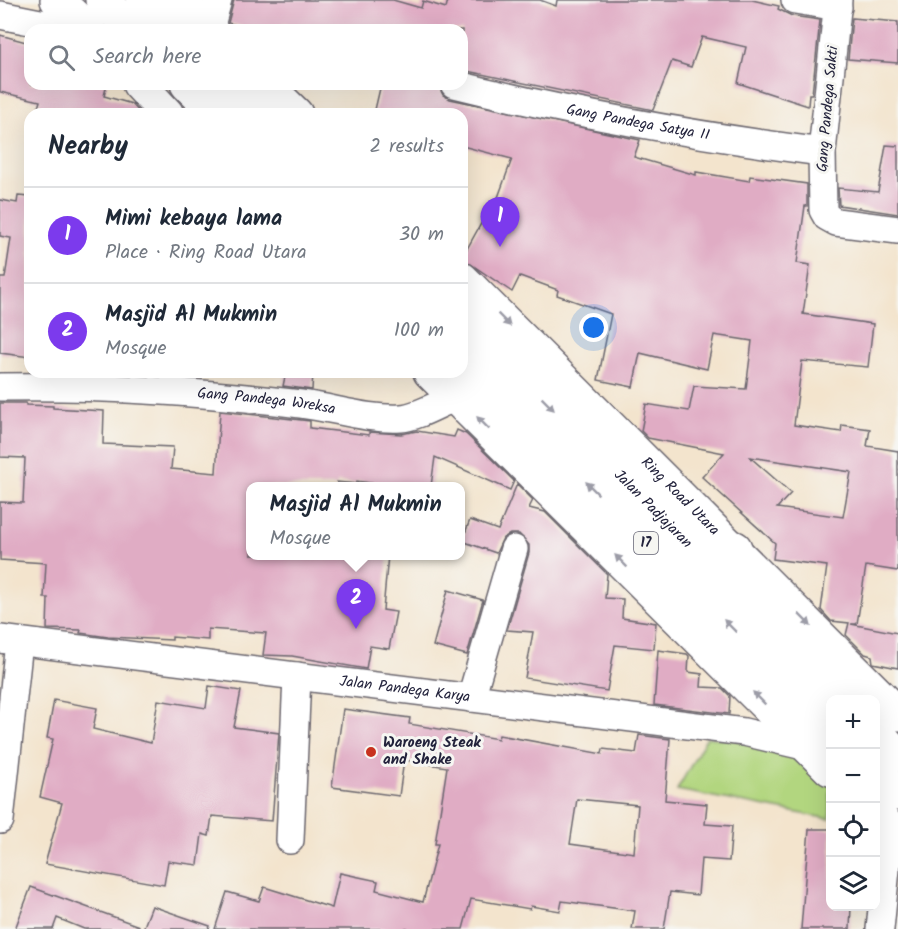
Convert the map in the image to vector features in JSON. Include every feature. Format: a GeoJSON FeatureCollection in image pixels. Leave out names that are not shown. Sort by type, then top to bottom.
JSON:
{"type":"FeatureCollection","features":[{"type":"Feature","properties":{"kind":"main road"},"geometry":{"type":"LineString","coordinates":[[57,0],[83,24]]}},
{"type":"Feature","properties":{"kind":"main road"},"geometry":{"type":"LineString","coordinates":[[102,0],[126,24]]}},
{"type":"Feature","properties":{"kind":"main road"},"geometry":{"type":"LineString","coordinates":[[143,0],[167,24]]}},
{"type":"Feature","properties":{"kind":"main road"},"geometry":{"type":"LineString","coordinates":[[178,0],[213,20]]}},
{"type":"Feature","properties":{"kind":"main road"},"geometry":{"type":"LineString","coordinates":[[145,90],[161,108]]}},
{"type":"Feature","properties":{"kind":"main road"},"geometry":{"type":"LineString","coordinates":[[193,90],[211,108]]}},
{"type":"Feature","properties":{"kind":"main road"},"geometry":{"type":"LineString","coordinates":[[233,90],[251,108]]}},
{"type":"Feature","properties":{"kind":"main road"},"geometry":{"type":"LineString","coordinates":[[271,90],[290,108]]}},
{"type":"Feature","properties":{"kind":"main road","name":"Ring Road Utara"},"geometry":{"type":"LineString","coordinates":[[468,285],[724,558],[898,714]]}},
{"type":"Feature","properties":{"kind":"main road","name":"Jalan Padjajaran"},"geometry":{"type":"LineString","coordinates":[[468,323],[724,558],[840,695]]}},
{"type":"Feature","properties":{"kind":"main road","name":"Jalan Padjajaran"},"geometry":{"type":"LineString","coordinates":[[468,365],[823,748]]}},
{"type":"Feature","properties":{"kind":"main road"},"geometry":{"type":"LineString","coordinates":[[436,378],[823,748]]}},
{"type":"Feature","properties":{"kind":"main road"},"geometry":{"type":"LineString","coordinates":[[880,736],[898,755]]}},
{"type":"Feature","properties":{"kind":"main road"},"geometry":{"type":"LineString","coordinates":[[880,776],[898,794]]}},
{"type":"Feature","properties":{"kind":"street"},"geometry":{"type":"LineString","coordinates":[[795,0],[838,3]]}},
{"type":"Feature","properties":{"kind":"street","name":"Gang Pandega Sakti"},"geometry":{"type":"LineString","coordinates":[[838,3],[822,152],[823,210],[827,217],[836,222],[898,230]]}},
{"type":"Feature","properties":{"kind":"street"},"geometry":{"type":"LineString","coordinates":[[0,15],[45,24]]}},
{"type":"Feature","properties":{"kind":"street","name":"Gang Pandega Satya II"},"geometry":{"type":"LineString","coordinates":[[468,87],[520,100],[699,135],[822,152]]}},
{"type":"Feature","properties":{"kind":"street","name":"Gang Pandega Wreksa"},"geometry":{"type":"LineString","coordinates":[[0,387],[177,383],[344,413],[402,418],[456,397]]}},
{"type":"Feature","properties":{"kind":"street"},"geometry":{"type":"LineString","coordinates":[[471,698],[514,549]]}},
{"type":"Feature","properties":{"kind":"street"},"geometry":{"type":"LineString","coordinates":[[0,820],[10,641]]}},
{"type":"Feature","properties":{"kind":"street","name":"Jalan Pandega Karya"},"geometry":{"type":"LineString","coordinates":[[10,641],[744,732],[823,748]]}},
{"type":"Feature","properties":{"kind":"street"},"geometry":{"type":"LineString","coordinates":[[290,840],[297,676]]}},
{"type":"Feature","properties":{"kind":"street"},"geometry":{"type":"LineString","coordinates":[[880,929],[888,826]]}},
{"type":"Feature","properties":{"kind":"green space"},"geometry":{"type":"Polygon","coordinates":[[[707,737],[793,746],[826,779],[826,818],[677,790],[707,737]]]}},
{"type":"Feature","properties":{"kind":"building"},"geometry":{"type":"Polygon","coordinates":[[[234,0],[393,0],[421,8],[423,1],[446,8],[448,0],[540,0],[556,6],[557,0],[752,0],[779,6],[778,9],[792,16],[820,20],[812,94],[809,94],[808,106],[738,83],[746,47],[702,37],[691,67],[672,61],[653,110],[468,71],[468,24],[228,23],[234,0]]]}},
{"type":"Feature","properties":{"kind":"building"},"geometry":{"type":"Polygon","coordinates":[[[852,18],[898,22],[898,63],[848,59],[852,18]]]}},
{"type":"Feature","properties":{"kind":"building"},"geometry":{"type":"Polygon","coordinates":[[[0,35],[24,41],[24,90],[106,90],[104,96],[132,104],[136,108],[38,108],[40,101],[0,92],[0,35]]]}},
{"type":"Feature","properties":{"kind":"building"},"geometry":{"type":"Polygon","coordinates":[[[380,90],[440,90],[443,95],[450,99],[640,140],[634,157],[696,175],[696,172],[749,181],[750,176],[807,184],[807,206],[805,206],[797,263],[810,265],[803,314],[873,324],[868,367],[802,361],[794,425],[841,432],[842,425],[870,429],[867,446],[898,451],[898,571],[866,566],[857,624],[851,624],[898,633],[898,668],[873,663],[872,656],[865,654],[846,635],[849,623],[831,621],[821,610],[827,566],[773,559],[775,543],[702,477],[724,453],[648,438],[641,431],[646,404],[689,411],[694,386],[746,389],[752,341],[714,335],[707,369],[640,353],[633,387],[598,380],[611,314],[557,295],[558,290],[520,276],[512,292],[468,262],[468,247],[493,202],[496,203],[512,159],[468,148],[468,108],[375,108],[380,90]],[[750,457],[791,493],[777,508],[843,517],[851,472],[750,457]]]}},
{"type":"Feature","properties":{"kind":"building"},"geometry":{"type":"Polygon","coordinates":[[[886,145],[898,146],[898,214],[839,205],[838,188],[878,192],[886,145]]]}},
{"type":"Feature","properties":{"kind":"building"},"geometry":{"type":"Polygon","coordinates":[[[18,196],[24,196],[24,356],[0,353],[0,278],[5,278],[11,238],[0,236],[0,200],[17,203],[18,196]]]}},
{"type":"Feature","properties":{"kind":"building"},"geometry":{"type":"Polygon","coordinates":[[[285,378],[313,378],[312,390],[283,386],[285,378]]]}},
{"type":"Feature","properties":{"kind":"building"},"geometry":{"type":"Polygon","coordinates":[[[0,403],[26,403],[26,405],[53,406],[53,408],[104,411],[103,444],[173,447],[171,469],[216,473],[220,411],[310,421],[310,428],[369,435],[369,432],[401,434],[417,431],[454,437],[457,430],[466,434],[514,481],[510,490],[435,457],[432,482],[246,482],[246,560],[388,560],[383,610],[396,612],[389,649],[370,646],[366,669],[292,656],[263,655],[266,633],[208,629],[208,640],[172,637],[172,640],[108,637],[80,633],[81,630],[47,629],[48,598],[44,598],[46,563],[0,560],[0,502],[23,503],[25,458],[0,457],[0,403]]]}},
{"type":"Feature","properties":{"kind":"building"},"geometry":{"type":"Polygon","coordinates":[[[517,484],[533,500],[529,508],[545,512],[607,574],[605,598],[623,599],[622,618],[656,623],[654,649],[615,645],[607,691],[525,678],[533,632],[507,630],[529,553],[529,545],[519,534],[510,534],[503,538],[496,553],[465,542],[465,533],[470,520],[498,530],[517,484]]]}},
{"type":"Feature","properties":{"kind":"building"},"geometry":{"type":"Polygon","coordinates":[[[448,590],[483,600],[467,655],[433,646],[448,590]]]}},
{"type":"Feature","properties":{"kind":"building"},"geometry":{"type":"Polygon","coordinates":[[[658,650],[687,654],[689,656],[688,672],[702,674],[701,687],[722,688],[730,696],[729,714],[654,705],[658,650]]]}},
{"type":"Feature","properties":{"kind":"building"},"geometry":{"type":"Polygon","coordinates":[[[209,686],[241,691],[234,727],[279,733],[272,821],[212,816],[209,836],[202,834],[198,865],[168,861],[164,885],[45,864],[62,803],[40,797],[53,739],[47,738],[54,700],[97,708],[93,729],[151,743],[158,700],[206,708],[209,686]]]}},
{"type":"Feature","properties":{"kind":"building"},"geometry":{"type":"Polygon","coordinates":[[[343,709],[410,718],[409,724],[498,739],[499,735],[602,754],[603,749],[636,753],[639,735],[670,739],[665,800],[707,804],[705,824],[732,826],[729,861],[701,859],[698,895],[670,892],[664,929],[632,929],[635,911],[562,901],[560,911],[531,906],[530,909],[471,899],[463,929],[215,929],[227,892],[259,901],[264,887],[332,908],[340,873],[378,881],[376,890],[423,902],[438,844],[435,844],[447,767],[404,760],[399,796],[332,787],[343,709]],[[577,799],[570,844],[634,853],[638,805],[577,799]]]}},
{"type":"Feature","properties":{"kind":"building"},"geometry":{"type":"Polygon","coordinates":[[[809,829],[826,829],[826,911],[851,911],[850,929],[801,929],[809,829]]]}},
{"type":"Feature","properties":{"kind":"building"},"geometry":{"type":"Polygon","coordinates":[[[31,887],[139,926],[138,929],[84,929],[57,918],[53,929],[15,929],[31,887]]]}},
{"type":"Feature","properties":{"kind":"building"},"geometry":{"type":"Polygon","coordinates":[[[152,906],[210,926],[209,929],[143,929],[152,906]]]}},
{"type":"Feature","properties":{"kind":"place","name":"Mimi kebaya lama"},"geometry":{"type":"Point","coordinates":[500,247]}},
{"type":"Feature","properties":{"kind":"place","name":"Masjid Al Mukmin"},"geometry":{"type":"Point","coordinates":[356,629]}},
{"type":"Feature","properties":{"kind":"place","name":"Waroeng Steak and Shake"},"geometry":{"type":"Point","coordinates":[371,752]}}]}
